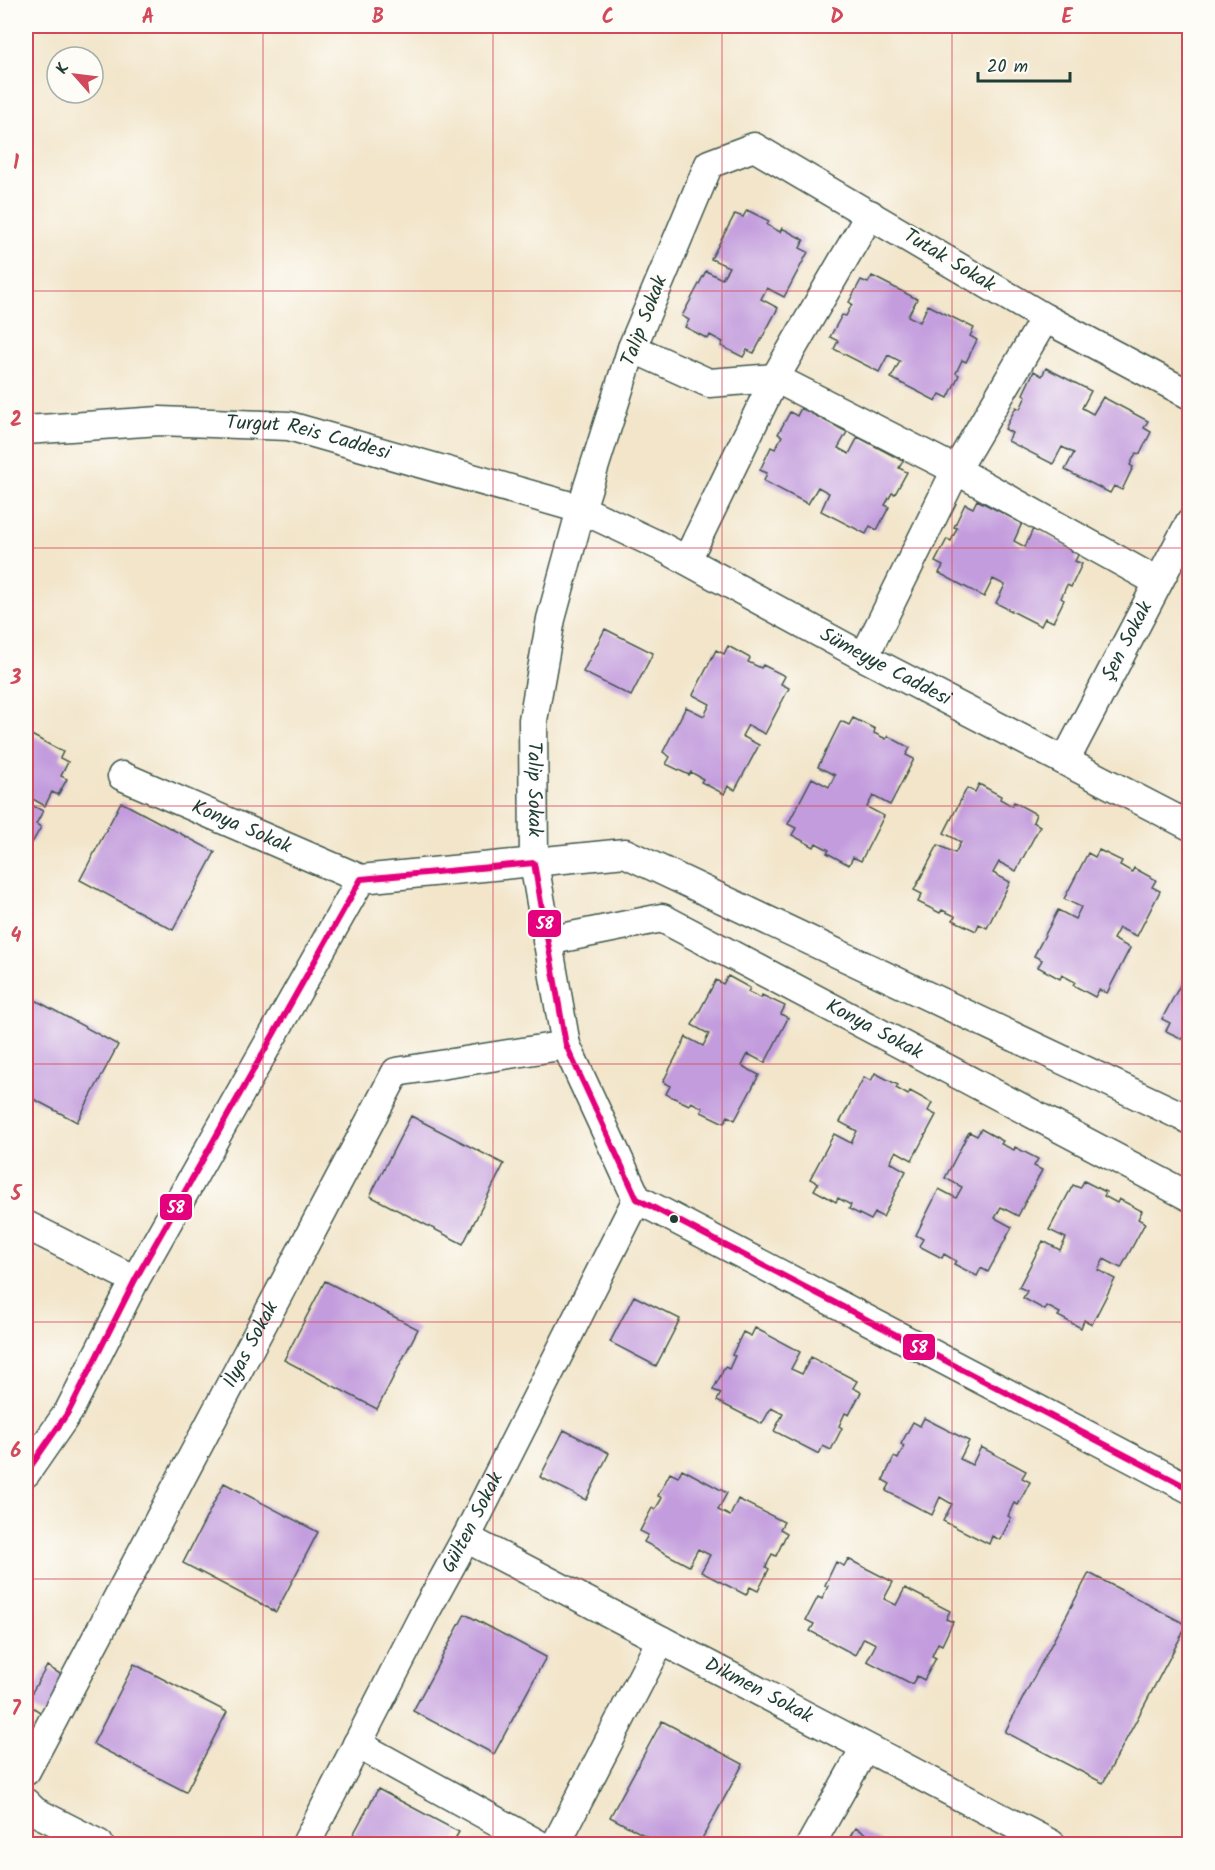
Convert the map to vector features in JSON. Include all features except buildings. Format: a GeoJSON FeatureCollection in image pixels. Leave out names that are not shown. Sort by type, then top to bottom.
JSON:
{"type":"FeatureCollection","features":[{"type":"Feature","properties":{"kind":"street","name":"Tutak Sokak"},"geometry":{"type":"LineString","coordinates":[[709,164],[754,147],[870,213],[1045,318],[1190,395]]}},
{"type":"Feature","properties":{"kind":"street","name":"Talip Sokak"},"geometry":{"type":"LineString","coordinates":[[637,1199],[566,1045],[534,863],[533,720],[551,619],[581,509],[632,348],[709,164]]}},
{"type":"Feature","properties":{"kind":"street"},"geometry":{"type":"LineString","coordinates":[[687,560],[776,378],[870,213]]}},
{"type":"Feature","properties":{"kind":"street"},"geometry":{"type":"LineString","coordinates":[[864,657],[956,470],[1045,318]]}},
{"type":"Feature","properties":{"kind":"street"},"geometry":{"type":"LineString","coordinates":[[632,348],[709,383],[776,378],[956,470],[1158,582]]}},
{"type":"Feature","properties":{"kind":"street","name":"Turgut Reis Caddesi"},"geometry":{"type":"LineString","coordinates":[[26,430],[160,421],[289,426],[581,509]]}},
{"type":"Feature","properties":{"kind":"street","name":"Sümeyye Caddesi"},"geometry":{"type":"LineString","coordinates":[[581,509],[687,560],[864,657],[1190,826]]}},
{"type":"Feature","properties":{"kind":"street","name":"Şen Sokak"},"geometry":{"type":"LineString","coordinates":[[1065,761],[1190,522]]}},
{"type":"Feature","properties":{"kind":"street","name":"Konya Sokak"},"geometry":{"type":"LineString","coordinates":[[122,776],[362,879]]}},
{"type":"Feature","properties":{"kind":"street"},"geometry":{"type":"LineString","coordinates":[[26,1473],[69,1410],[135,1280],[362,879],[625,853],[1190,1120]]}},
{"type":"Feature","properties":{"kind":"street","name":"Konya Sokak"},"geometry":{"type":"LineString","coordinates":[[547,941],[662,918],[1190,1197]]}},
{"type":"Feature","properties":{"kind":"street","name":"İlyas Sokak"},"geometry":{"type":"LineString","coordinates":[[26,1772],[396,1072],[566,1045]]}},
{"type":"Feature","properties":{"kind":"street"},"geometry":{"type":"LineString","coordinates":[[637,1199],[1190,1489]]}},
{"type":"Feature","properties":{"kind":"street","name":"Gülten Sokak"},"geometry":{"type":"LineString","coordinates":[[306,1845],[466,1538],[637,1199]]}},
{"type":"Feature","properties":{"kind":"street"},"geometry":{"type":"LineString","coordinates":[[26,1225],[135,1280]]}},
{"type":"Feature","properties":{"kind":"street","name":"Dikmen Sokak"},"geometry":{"type":"LineString","coordinates":[[466,1538],[1051,1845]]}},
{"type":"Feature","properties":{"kind":"street"},"geometry":{"type":"LineString","coordinates":[[556,1845],[661,1641]]}},
{"type":"Feature","properties":{"kind":"street"},"geometry":{"type":"LineString","coordinates":[[357,1744],[538,1845]]}},
{"type":"Feature","properties":{"kind":"street"},"geometry":{"type":"LineString","coordinates":[[811,1845],[865,1748]]}},
{"type":"Feature","properties":{"kind":"street"},"geometry":{"type":"LineString","coordinates":[[26,1803],[34,1811],[99,1845]]}},
{"type":"Feature","properties":{"kind":"transit line","name":"58"},"geometry":{"type":"LineString","coordinates":[[26,1473],[69,1411],[135,1280],[361,879],[534,863],[566,1045],[637,1199],[1190,1489]]}}]}
